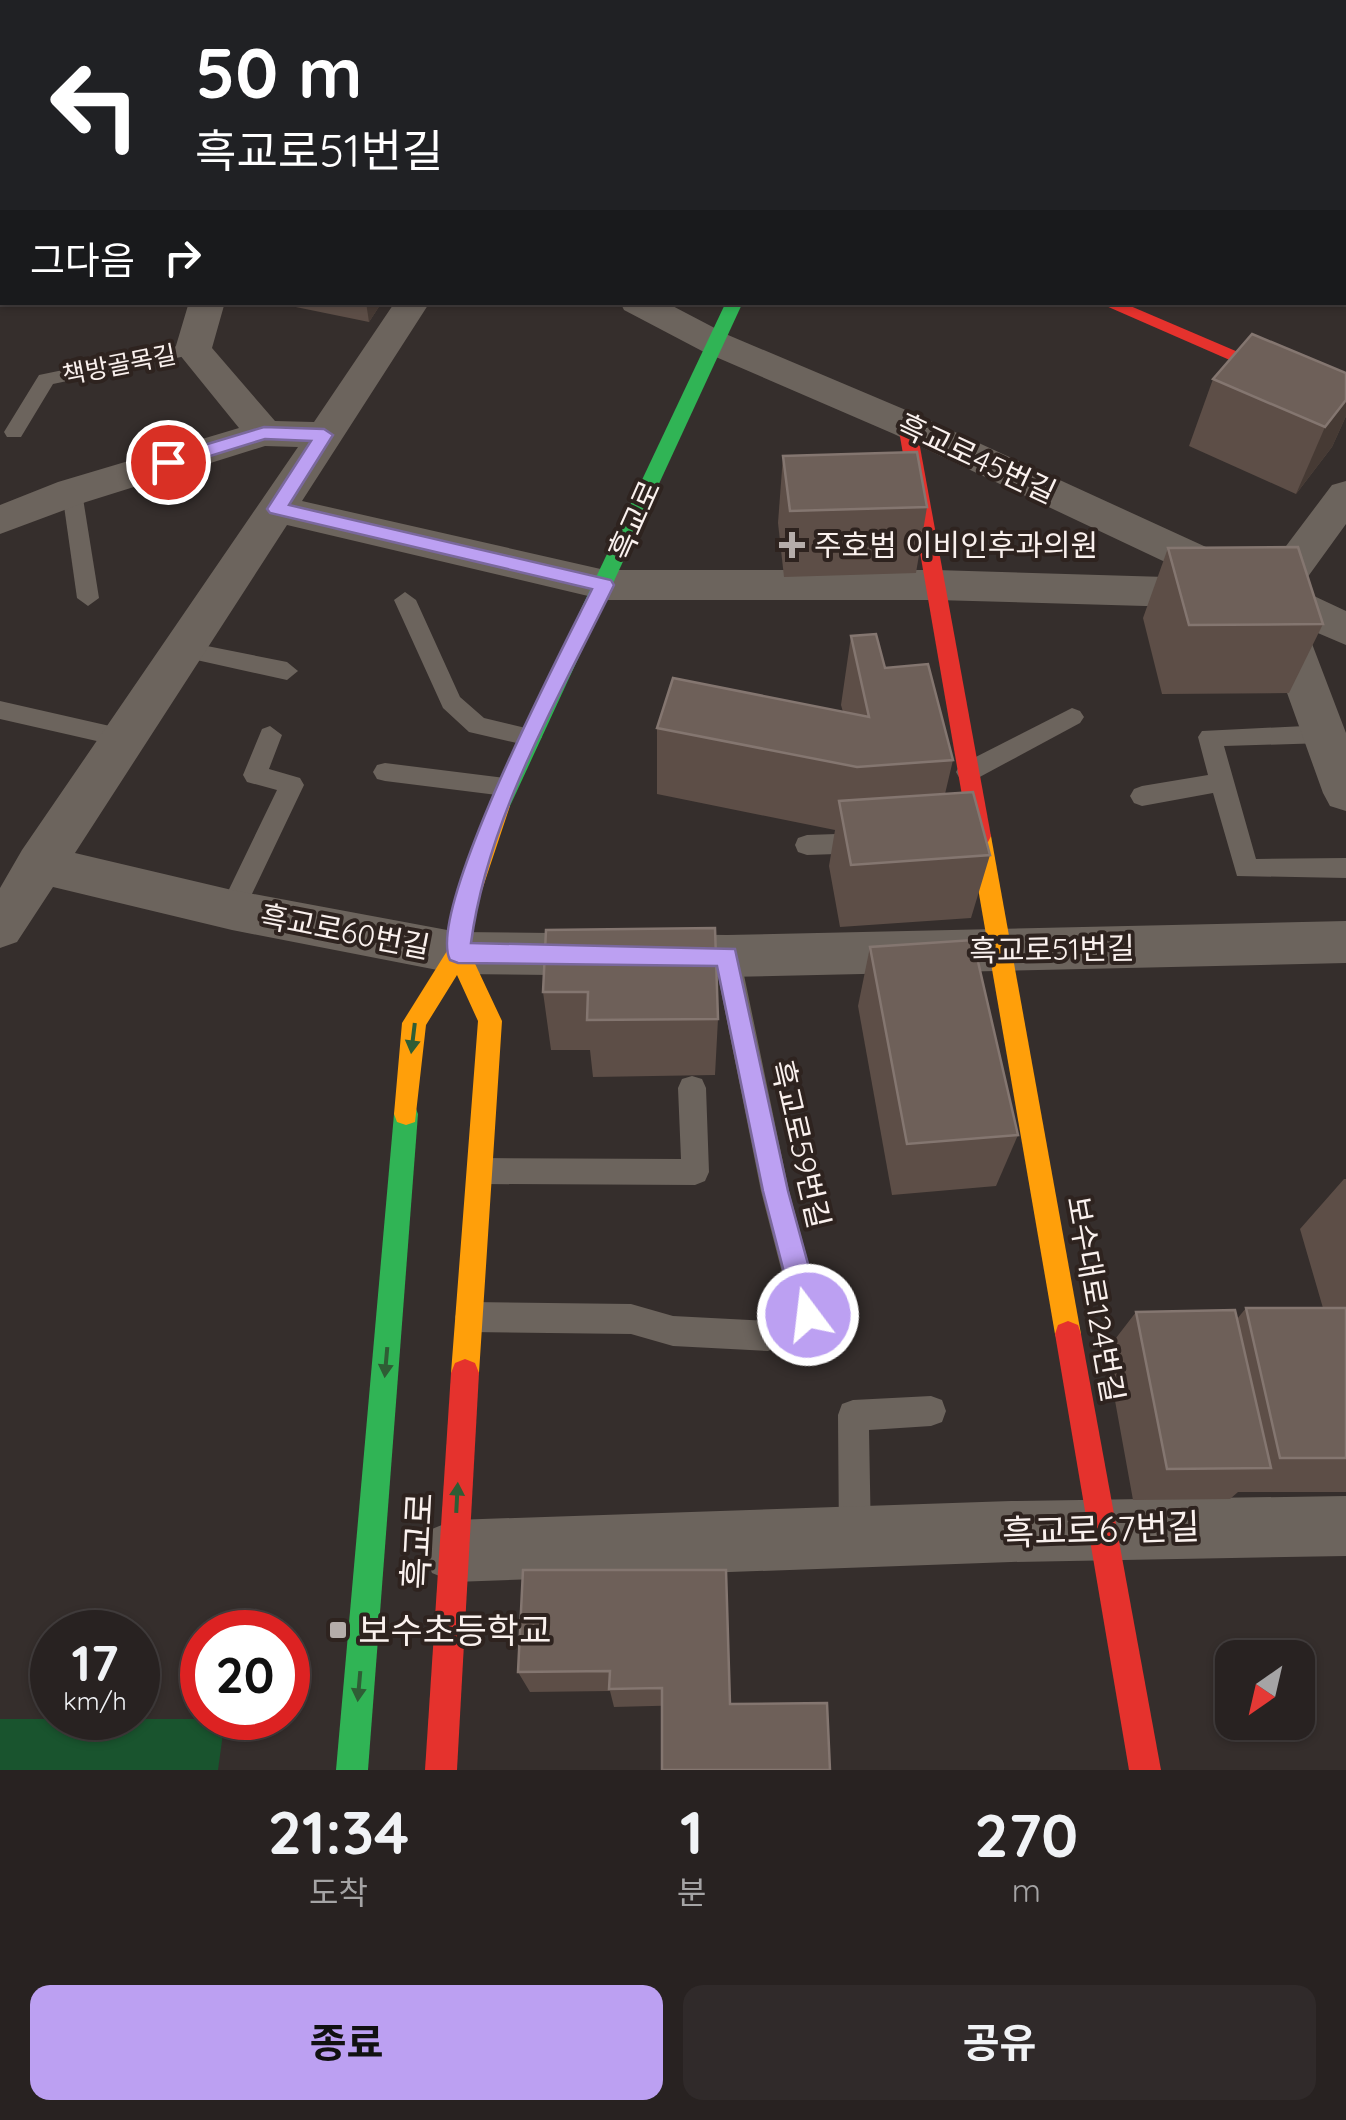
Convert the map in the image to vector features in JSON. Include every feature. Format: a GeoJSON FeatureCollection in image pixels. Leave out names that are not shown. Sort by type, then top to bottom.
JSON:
{"type":"FeatureCollection","features":[{"type":"Feature","properties":{"kind":"main road","name":"흑교로"},"geometry":{"type":"LineString","coordinates":[[441,1770],[490,1021],[458,953],[464,914],[505,787],[733,305]]}},
{"type":"Feature","properties":{"kind":"main road"},"geometry":{"type":"LineString","coordinates":[[1112,305],[1346,405]]}},
{"type":"Feature","properties":{"kind":"main road","name":"보수대로124번길"},"geometry":{"type":"LineString","coordinates":[[907,426],[968,772],[971,840],[1000,950],[1145,1770]]}},
{"type":"Feature","properties":{"kind":"main road"},"geometry":{"type":"LineString","coordinates":[[352,1770],[414,1023],[458,953]]}},
{"type":"Feature","properties":{"kind":"street","name":"책방골목길"},"geometry":{"type":"LineString","coordinates":[[205,305],[193,349],[264,433]]}},
{"type":"Feature","properties":{"kind":"street"},"geometry":{"type":"LineString","coordinates":[[0,928],[411,305]]}},
{"type":"Feature","properties":{"kind":"street","name":"흑교로45번길"},"geometry":{"type":"LineString","coordinates":[[643,305],[714,342],[907,426],[1346,628]]}},
{"type":"Feature","properties":{"kind":"street"},"geometry":{"type":"LineString","coordinates":[[0,520],[72,492],[264,433],[324,435]]}},
{"type":"Feature","properties":{"kind":"street"},"geometry":{"type":"LineString","coordinates":[[1273,594],[1346,496]]}},
{"type":"Feature","properties":{"kind":"street"},"geometry":{"type":"LineString","coordinates":[[277,509],[604,585],[936,586],[1273,594]]}},
{"type":"Feature","properties":{"kind":"street"},"geometry":{"type":"LineString","coordinates":[[1273,594],[1346,792]]}},
{"type":"Feature","properties":{"kind":"street","name":"흑교로60번길"},"geometry":{"type":"LineString","coordinates":[[39,864],[232,910],[458,953]]}},
{"type":"Feature","properties":{"kind":"street","name":"흑교로51번길"},"geometry":{"type":"LineString","coordinates":[[458,953],[726,956],[1346,942]]}},
{"type":"Feature","properties":{"kind":"street","name":"흑교로67번길"},"geometry":{"type":"LineString","coordinates":[[454,1550],[856,1540],[1104,1526],[1346,1526]]}},
{"type":"Feature","properties":{"kind":"lane","name":"책방골목길"},"geometry":{"type":"LineString","coordinates":[[14,432],[46,379],[193,349]]}},
{"type":"Feature","properties":{"kind":"lane"},"geometry":{"type":"LineString","coordinates":[[72,492],[88,598]]}},
{"type":"Feature","properties":{"kind":"lane"},"geometry":{"type":"LineString","coordinates":[[405,600],[451,702],[477,726],[530,737]]}},
{"type":"Feature","properties":{"kind":"lane"},"geometry":{"type":"LineString","coordinates":[[182,650],[287,671]]}},
{"type":"Feature","properties":{"kind":"lane"},"geometry":{"type":"LineString","coordinates":[[0,710],[123,738]]}},
{"type":"Feature","properties":{"kind":"lane"},"geometry":{"type":"LineString","coordinates":[[968,772],[1072,717]]}},
{"type":"Feature","properties":{"kind":"lane"},"geometry":{"type":"LineString","coordinates":[[1324,734],[1210,737],[1246,869],[1346,868]]}},
{"type":"Feature","properties":{"kind":"lane","name":"흑교로60번길"},"geometry":{"type":"LineString","coordinates":[[232,910],[292,785],[254,775],[270,735]]}},
{"type":"Feature","properties":{"kind":"lane"},"geometry":{"type":"LineString","coordinates":[[386,772],[505,787]]}},
{"type":"Feature","properties":{"kind":"lane"},"geometry":{"type":"LineString","coordinates":[[1142,796],[1221,782]]}},
{"type":"Feature","properties":{"kind":"lane"},"geometry":{"type":"LineString","coordinates":[[807,844],[884,842]]}},
{"type":"Feature","properties":{"kind":"lane","name":"흑교로59번길"},"geometry":{"type":"LineString","coordinates":[[726,956],[776,1191],[816,1346]]}},
{"type":"Feature","properties":{"kind":"lane"},"geometry":{"type":"LineString","coordinates":[[482,1171],[694,1172],[692,1088]]}},
{"type":"Feature","properties":{"kind":"lane"},"geometry":{"type":"LineString","coordinates":[[468,1316],[630,1319],[673,1331],[768,1336]]}},
{"type":"Feature","properties":{"kind":"lane"},"geometry":{"type":"LineString","coordinates":[[856,1540],[852,1416],[931,1411]]}},
{"type":"Feature","properties":{"kind":"green space"},"geometry":{"type":"Polygon","coordinates":[[[0,1719],[30,1719],[30,1740],[160,1740],[160,1719],[180,1719],[180,1740],[222,1740],[218,1770],[0,1770],[0,1719]]]}},
{"type":"Feature","properties":{"kind":"building"},"geometry":{"type":"Polygon","coordinates":[[[1252,334],[1346,373],[1346,400],[1325,427],[1213,379],[1252,334]]]}},
{"type":"Feature","properties":{"kind":"building"},"geometry":{"type":"Polygon","coordinates":[[[917,452],[927,507],[790,511],[783,456],[917,452]]]}},
{"type":"Feature","properties":{"kind":"building"},"geometry":{"type":"Polygon","coordinates":[[[1298,547],[1323,624],[1189,625],[1168,548],[1298,547]]]}},
{"type":"Feature","properties":{"kind":"building"},"geometry":{"type":"Polygon","coordinates":[[[876,634],[885,668],[928,664],[953,760],[857,767],[657,728],[673,678],[869,717],[851,636],[876,634]]]}},
{"type":"Feature","properties":{"kind":"building"},"geometry":{"type":"Polygon","coordinates":[[[973,792],[990,855],[851,865],[839,801],[973,792]]]}},
{"type":"Feature","properties":{"kind":"building"},"geometry":{"type":"Polygon","coordinates":[[[715,928],[718,1019],[587,1020],[588,992],[543,992],[546,930],[715,928]]]}},
{"type":"Feature","properties":{"kind":"building"},"geometry":{"type":"Polygon","coordinates":[[[973,940],[1018,1135],[907,1144],[870,947],[973,940]]]}},
{"type":"Feature","properties":{"kind":"building"},"geometry":{"type":"Polygon","coordinates":[[[1246,1308],[1346,1308],[1346,1458],[1280,1458],[1246,1308]]]}},
{"type":"Feature","properties":{"kind":"building"},"geometry":{"type":"Polygon","coordinates":[[[1235,1310],[1271,1468],[1167,1469],[1136,1312],[1235,1310]]]}},
{"type":"Feature","properties":{"kind":"building"},"geometry":{"type":"Polygon","coordinates":[[[523,1570],[726,1570],[730,1704],[827,1703],[830,1770],[662,1770],[662,1688],[609,1689],[610,1671],[518,1672],[523,1570]]]}},
{"type":"Feature","properties":{"kind":"traffic: fast"},"geometry":{"type":"LineString","coordinates":[[499,806],[734,305]]}},
{"type":"Feature","properties":{"kind":"traffic: fast"},"geometry":{"type":"LineString","coordinates":[[352,1770],[406,1114]]}},
{"type":"Feature","properties":{"kind":"traffic: slow"},"geometry":{"type":"LineString","coordinates":[[465,1373],[490,1021],[458,953],[463,914],[499,806]]}},
{"type":"Feature","properties":{"kind":"traffic: slow"},"geometry":{"type":"LineString","coordinates":[[980,836],[1068,1334]]}},
{"type":"Feature","properties":{"kind":"traffic: slow"},"geometry":{"type":"LineString","coordinates":[[406,1114],[414,1023],[458,953]]}},
{"type":"Feature","properties":{"kind":"traffic: jam"},"geometry":{"type":"LineString","coordinates":[[1112,305],[1346,405]]}},
{"type":"Feature","properties":{"kind":"traffic: jam"},"geometry":{"type":"LineString","coordinates":[[907,425],[980,836]]}},
{"type":"Feature","properties":{"kind":"traffic: jam"},"geometry":{"type":"LineString","coordinates":[[1068,1334],[1145,1770]]}},
{"type":"Feature","properties":{"kind":"traffic: jam"},"geometry":{"type":"LineString","coordinates":[[441,1770],[465,1373]]}},
{"type":"Feature","properties":{"kind":"place","name":"주호범 이비인후과의원"},"geometry":{"type":"Point","coordinates":[792,545]}},
{"type":"Feature","properties":{"kind":"place","name":"보수초등학교"},"geometry":{"type":"Point","coordinates":[338,1630]}},
{"type":"Feature","properties":{"kind":"route"},"geometry":{"type":"LineString","coordinates":[[168,462],[264,433],[324,435],[277,509],[604,585],[505,787],[464,914],[458,953],[726,956],[776,1191],[808,1315]]}}]}
